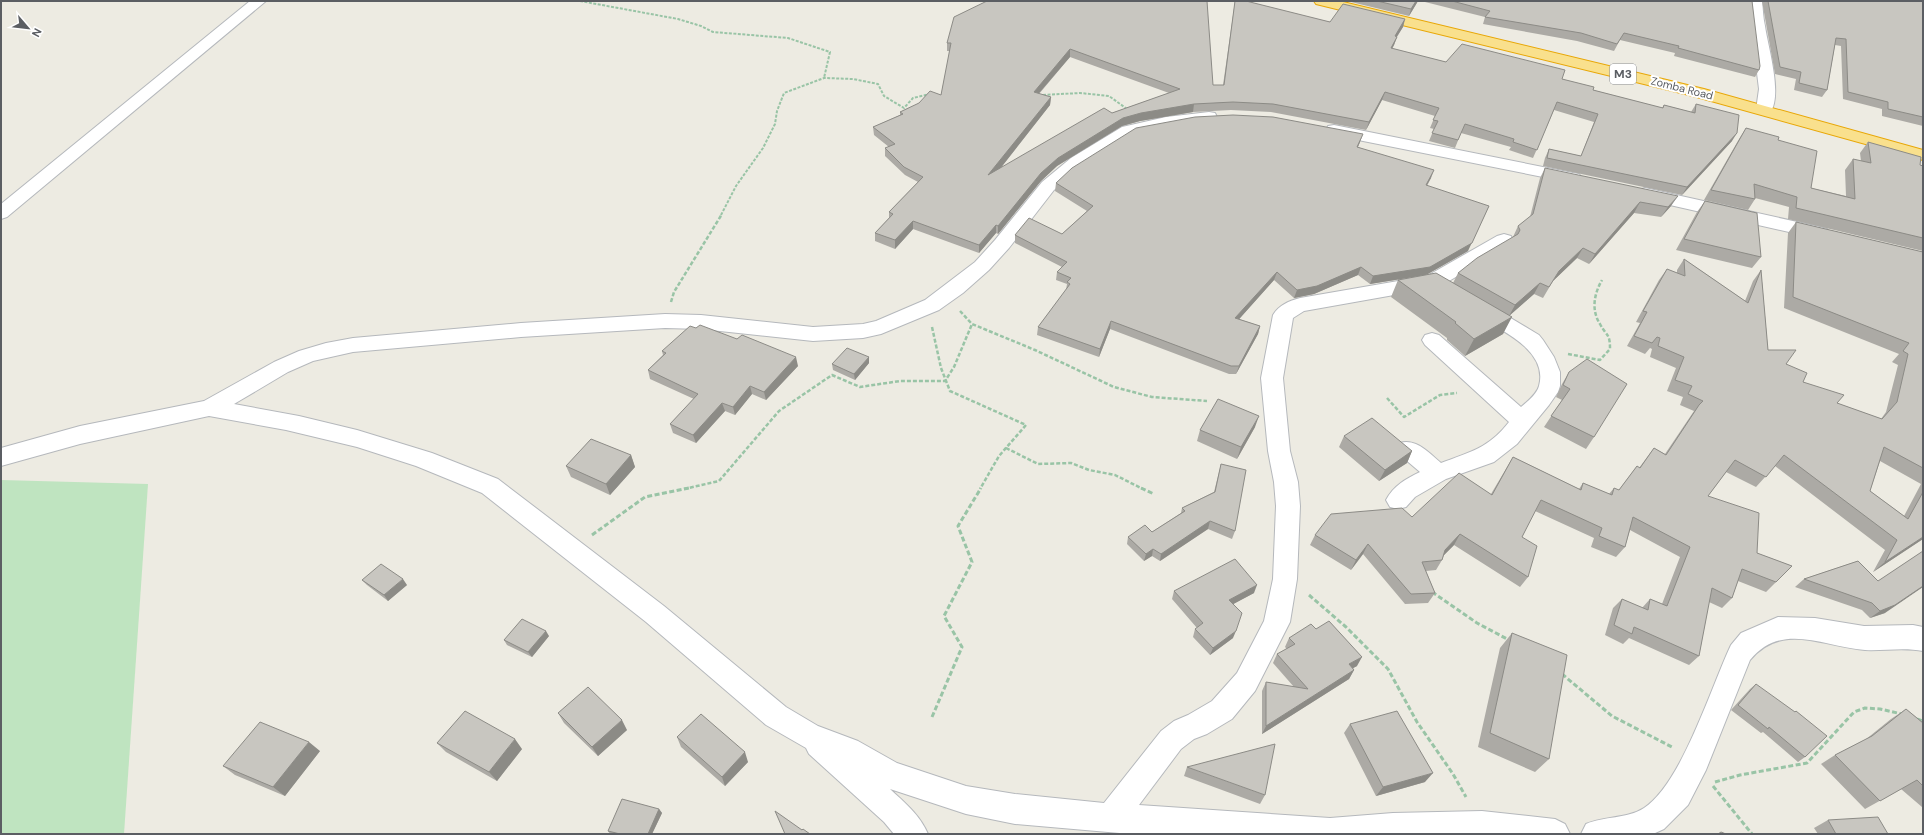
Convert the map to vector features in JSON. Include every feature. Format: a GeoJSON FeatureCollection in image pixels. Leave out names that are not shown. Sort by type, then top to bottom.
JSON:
{"type":"FeatureCollection","features":[{"type":"Feature","properties":{"kind":"highway","name":"Zomba Road"},"geometry":{"type":"LineString","coordinates":[[1322,1],[1656,82],[1764,110],[1923,155]]}},
{"type":"Feature","properties":{"kind":"street"},"geometry":{"type":"LineString","coordinates":[[1,213],[259,1]]}},
{"type":"Feature","properties":{"kind":"street"},"geometry":{"type":"LineString","coordinates":[[1755,1],[1757,25],[1765,67],[1767,89],[1764,110]]}},
{"type":"Feature","properties":{"kind":"street"},"geometry":{"type":"LineString","coordinates":[[1,457],[80,435],[209,408],[281,368],[306,356],[326,350],[381,342],[513,331],[665,321],[709,322],[814,334],[863,331],[881,327],[916,313],[946,296],[982,266],[1002,244],[1048,186],[1064,171],[1128,131],[1149,125],[1193,118],[1224,116]]}},
{"type":"Feature","properties":{"kind":"street"},"geometry":{"type":"LineString","coordinates":[[1316,127],[1591,182]]}},
{"type":"Feature","properties":{"kind":"street"},"geometry":{"type":"LineString","coordinates":[[1630,190],[1838,238]]}},
{"type":"Feature","properties":{"kind":"street"},"geometry":{"type":"LineString","coordinates":[[1111,818],[1171,740],[1184,730],[1197,725],[1222,710],[1246,682],[1276,622],[1285,579],[1288,506],[1286,482],[1279,450],[1272,378],[1283,315],[1300,305],[1432,282],[1504,240]]}},
{"type":"Feature","properties":{"kind":"street"},"geometry":{"type":"LineString","coordinates":[[1398,500],[1407,490],[1438,473],[1486,456],[1509,438],[1547,392],[1550,386],[1547,364],[1537,345],[1532,340],[1432,282]]}},
{"type":"Feature","properties":{"kind":"street"},"geometry":{"type":"LineString","coordinates":[[1432,340],[1458,361],[1488,391],[1522,421]]}},
{"type":"Feature","properties":{"kind":"street"},"geometry":{"type":"LineString","coordinates":[[209,408],[311,426],[357,438],[459,472],[490,486],[655,614],[776,716],[808,735],[848,751],[890,774],[966,800],[1015,809],[1111,818],[1330,834],[1393,828],[1482,826],[1555,834]]}},
{"type":"Feature","properties":{"kind":"street"},"geometry":{"type":"LineString","coordinates":[[1408,449],[1438,473]]}},
{"type":"Feature","properties":{"kind":"street"},"geometry":{"type":"LineString","coordinates":[[1596,834],[1623,831],[1654,819],[1678,795],[1696,760],[1740,653],[1750,641],[1761,634],[1778,628],[1815,629],[1864,638],[1913,637],[1923,639]]}},
{"type":"Feature","properties":{"kind":"street"},"geometry":{"type":"LineString","coordinates":[[808,735],[894,812],[913,834]]}},
{"type":"Feature","properties":{"kind":"path"},"geometry":{"type":"LineString","coordinates":[[580,1],[678,19],[702,26],[712,32],[788,38],[809,44],[830,52],[824,78]]}},
{"type":"Feature","properties":{"kind":"path"},"geometry":{"type":"LineString","coordinates":[[665,321],[674,292],[710,236],[736,186],[763,148],[775,124],[777,112],[784,94],[800,86],[824,78],[853,80],[878,84],[884,96],[904,108],[913,98],[931,94]]}},
{"type":"Feature","properties":{"kind":"path"},"geometry":{"type":"LineString","coordinates":[[1038,95],[1080,93],[1109,96],[1149,125]]}},
{"type":"Feature","properties":{"kind":"path"},"geometry":{"type":"LineString","coordinates":[[1532,340],[1566,353],[1600,360],[1610,349],[1610,337],[1600,327],[1595,312],[1596,290],[1602,280]]}},
{"type":"Feature","properties":{"kind":"path"},"geometry":{"type":"LineString","coordinates":[[956,288],[954,300],[957,307],[972,324],[1035,350],[1114,387],[1152,397],[1207,401]]}},
{"type":"Feature","properties":{"kind":"path"},"geometry":{"type":"LineString","coordinates":[[944,382],[954,366],[972,324]]}},
{"type":"Feature","properties":{"kind":"path"},"geometry":{"type":"LineString","coordinates":[[932,325],[936,351],[944,382],[950,391],[1026,425],[1006,448],[988,474],[958,526],[972,562],[944,616],[962,647],[932,717]]}},
{"type":"Feature","properties":{"kind":"path"},"geometry":{"type":"LineString","coordinates":[[572,550],[645,497],[719,481],[779,411],[832,375],[860,387],[900,382],[944,382]]}},
{"type":"Feature","properties":{"kind":"path"},"geometry":{"type":"LineString","coordinates":[[1387,398],[1404,417],[1440,394]]}},
{"type":"Feature","properties":{"kind":"path"},"geometry":{"type":"LineString","coordinates":[[1006,448],[1038,464],[1071,463],[1089,470],[1115,475],[1154,494]]}},
{"type":"Feature","properties":{"kind":"path"},"geometry":{"type":"LineString","coordinates":[[1285,579],[1330,612],[1388,669],[1417,722],[1453,774],[1482,826]]}},
{"type":"Feature","properties":{"kind":"path"},"geometry":{"type":"LineString","coordinates":[[1425,588],[1476,623],[1511,642]]}},
{"type":"Feature","properties":{"kind":"path"},"geometry":{"type":"LineString","coordinates":[[1557,670],[1612,716],[1696,760]]}},
{"type":"Feature","properties":{"kind":"path"},"geometry":{"type":"LineString","coordinates":[[1752,834],[1710,783],[1740,775],[1807,763],[1836,729],[1854,712],[1865,708],[1880,709],[1923,721]]}},
{"type":"Feature","properties":{"kind":"green space"},"geometry":{"type":"Polygon","coordinates":[[[1,480],[148,484],[124,834],[1,834],[1,480]]]}},
{"type":"Feature","properties":{"kind":"building"},"geometry":{"type":"Polygon","coordinates":[[[987,1],[1207,1],[1213,85],[1224,85],[1235,1],[1246,1],[1330,22],[1343,4],[1405,19],[1395,36],[1397,37],[1391,48],[1446,62],[1462,44],[1565,70],[1562,79],[1594,87],[1593,90],[1663,108],[1664,105],[1695,113],[1696,104],[1739,115],[1737,133],[1687,187],[1547,158],[1549,149],[1581,156],[1598,114],[1557,102],[1537,150],[1513,142],[1514,139],[1465,124],[1458,140],[1432,133],[1438,121],[1433,120],[1439,108],[1385,92],[1369,122],[1273,104],[1233,102],[1194,104],[1141,113],[1123,118],[1058,158],[1041,173],[998,226],[996,225],[979,245],[913,221],[895,240],[875,233],[893,214],[889,212],[923,177],[904,167],[885,148],[895,144],[873,127],[903,114],[900,112],[919,103],[930,91],[941,95],[951,43],[947,43],[954,17],[987,1]],[[1070,49],[1034,92],[1051,97],[988,175],[1104,108],[1112,113],[1180,89],[1070,49]]]}},
{"type":"Feature","properties":{"kind":"building"},"geometry":{"type":"Polygon","coordinates":[[[1377,1],[1416,1],[1411,9],[1377,1]]]}},
{"type":"Feature","properties":{"kind":"building"},"geometry":{"type":"Polygon","coordinates":[[[1452,1],[1752,1],[1760,66],[1759,70],[1678,48],[1679,46],[1624,33],[1617,44],[1581,33],[1485,17],[1490,11],[1452,1]]]}},
{"type":"Feature","properties":{"kind":"building"},"geometry":{"type":"Polygon","coordinates":[[[1768,1],[1923,1],[1923,117],[1888,109],[1888,102],[1848,92],[1846,39],[1836,38],[1827,90],[1799,83],[1801,72],[1780,67],[1768,1]]]}},
{"type":"Feature","properties":{"kind":"building"},"geometry":{"type":"Polygon","coordinates":[[[1233,115],[1273,117],[1363,134],[1357,147],[1434,170],[1426,185],[1489,206],[1472,243],[1430,267],[1373,276],[1361,267],[1317,286],[1297,290],[1277,272],[1235,318],[1260,326],[1239,366],[1231,366],[1111,321],[1100,349],[1038,327],[1070,284],[1067,282],[1071,278],[1057,272],[1067,262],[1015,235],[1029,218],[1062,234],[1093,206],[1056,183],[1072,168],[1136,128],[1195,117],[1233,115]]]}},
{"type":"Feature","properties":{"kind":"building"},"geometry":{"type":"Polygon","coordinates":[[[1746,128],[1779,137],[1778,140],[1817,151],[1811,188],[1855,199],[1853,159],[1871,163],[1868,142],[1921,157],[1920,165],[1923,166],[1923,238],[1796,208],[1797,197],[1754,184],[1755,199],[1711,190],[1746,128]]]}},
{"type":"Feature","properties":{"kind":"building"},"geometry":{"type":"Polygon","coordinates":[[[1545,168],[1678,196],[1668,207],[1640,202],[1595,254],[1583,248],[1559,271],[1549,287],[1540,283],[1515,305],[1458,273],[1477,258],[1518,234],[1520,230],[1518,226],[1533,214],[1545,168]]]}},
{"type":"Feature","properties":{"kind":"building"},"geometry":{"type":"Polygon","coordinates":[[[1705,201],[1757,213],[1761,257],[1684,239],[1705,201]]]}},
{"type":"Feature","properties":{"kind":"building"},"geometry":{"type":"Polygon","coordinates":[[[1796,222],[1923,252],[1923,468],[1884,447],[1870,491],[1908,519],[1923,492],[1923,537],[1885,562],[1897,540],[1784,455],[1766,477],[1735,460],[1708,496],[1759,513],[1757,553],[1792,566],[1776,582],[1742,569],[1732,598],[1712,588],[1699,656],[1634,627],[1632,634],[1614,625],[1622,599],[1648,610],[1650,599],[1667,606],[1690,547],[1633,517],[1625,547],[1599,536],[1602,528],[1541,500],[1522,537],[1537,546],[1528,577],[1460,534],[1445,550],[1442,560],[1422,562],[1435,593],[1411,594],[1368,544],[1356,560],[1315,535],[1331,514],[1402,508],[1412,517],[1459,473],[1492,495],[1513,457],[1581,490],[1583,483],[1612,495],[1614,488],[1619,490],[1637,466],[1640,468],[1654,448],[1666,455],[1703,401],[1688,394],[1692,386],[1675,380],[1684,357],[1658,346],[1660,338],[1657,337],[1652,343],[1634,336],[1647,312],[1643,311],[1667,269],[1685,276],[1684,259],[1748,303],[1761,270],[1768,350],[1796,350],[1786,364],[1807,373],[1803,382],[1844,395],[1837,403],[1882,419],[1897,402],[1908,354],[1903,351],[1909,343],[1793,297],[1796,222]]]}},
{"type":"Feature","properties":{"kind":"building"},"geometry":{"type":"Polygon","coordinates":[[[1436,273],[1512,317],[1474,339],[1455,323],[1456,322],[1398,280],[1436,273]]]}},
{"type":"Feature","properties":{"kind":"building"},"geometry":{"type":"Polygon","coordinates":[[[700,325],[737,339],[742,335],[796,357],[764,392],[750,386],[733,407],[722,403],[693,435],[670,424],[698,394],[648,370],[666,353],[662,351],[690,326],[696,328],[700,325]]]}},
{"type":"Feature","properties":{"kind":"building"},"geometry":{"type":"Polygon","coordinates":[[[847,348],[869,357],[854,374],[832,364],[847,348]]]}},
{"type":"Feature","properties":{"kind":"building"},"geometry":{"type":"Polygon","coordinates":[[[1587,359],[1627,384],[1594,437],[1551,416],[1570,389],[1563,385],[1569,372],[1587,359]]]}},
{"type":"Feature","properties":{"kind":"building"},"geometry":{"type":"Polygon","coordinates":[[[1218,399],[1259,416],[1241,447],[1200,430],[1218,399]]]}},
{"type":"Feature","properties":{"kind":"building"},"geometry":{"type":"Polygon","coordinates":[[[1372,418],[1412,451],[1385,470],[1344,436],[1372,418]]]}},
{"type":"Feature","properties":{"kind":"building"},"geometry":{"type":"Polygon","coordinates":[[[591,439],[631,455],[606,484],[566,466],[591,439]]]}},
{"type":"Feature","properties":{"kind":"building"},"geometry":{"type":"Polygon","coordinates":[[[1221,464],[1246,470],[1235,531],[1210,521],[1161,554],[1153,549],[1146,554],[1128,537],[1145,525],[1152,532],[1185,511],[1182,508],[1215,492],[1221,464]]]}},
{"type":"Feature","properties":{"kind":"building"},"geometry":{"type":"Polygon","coordinates":[[[1923,551],[1923,586],[1895,605],[1880,611],[1872,603],[1804,579],[1858,561],[1878,581],[1923,551]]]}},
{"type":"Feature","properties":{"kind":"building"},"geometry":{"type":"Polygon","coordinates":[[[1235,559],[1257,585],[1229,600],[1242,613],[1236,631],[1213,648],[1195,629],[1203,623],[1174,591],[1235,559]]]}},
{"type":"Feature","properties":{"kind":"building"},"geometry":{"type":"Polygon","coordinates":[[[381,564],[403,579],[384,595],[362,580],[381,564]]]}},
{"type":"Feature","properties":{"kind":"building"},"geometry":{"type":"Polygon","coordinates":[[[522,619],[546,631],[528,652],[504,640],[522,619]]]}},
{"type":"Feature","properties":{"kind":"building"},"geometry":{"type":"Polygon","coordinates":[[[1329,621],[1362,657],[1349,664],[1354,670],[1266,726],[1266,682],[1308,689],[1277,654],[1295,644],[1289,638],[1311,624],[1316,629],[1329,621]]]}},
{"type":"Feature","properties":{"kind":"building"},"geometry":{"type":"Polygon","coordinates":[[[1512,633],[1567,655],[1549,759],[1490,733],[1512,633]]]}},
{"type":"Feature","properties":{"kind":"building"},"geometry":{"type":"Polygon","coordinates":[[[1756,684],[1795,712],[1796,711],[1827,736],[1805,757],[1769,727],[1768,729],[1738,705],[1756,684]]]}},
{"type":"Feature","properties":{"kind":"building"},"geometry":{"type":"Polygon","coordinates":[[[588,687],[622,720],[592,747],[558,713],[588,687]]]}},
{"type":"Feature","properties":{"kind":"building"},"geometry":{"type":"Polygon","coordinates":[[[1906,709],[1923,723],[1923,786],[1917,780],[1880,801],[1835,755],[1872,736],[1906,709]]]}},
{"type":"Feature","properties":{"kind":"building"},"geometry":{"type":"Polygon","coordinates":[[[465,711],[515,739],[489,772],[437,743],[465,711]]]}},
{"type":"Feature","properties":{"kind":"building"},"geometry":{"type":"Polygon","coordinates":[[[1397,711],[1433,773],[1383,787],[1350,724],[1397,711]]]}},
{"type":"Feature","properties":{"kind":"building"},"geometry":{"type":"Polygon","coordinates":[[[701,714],[745,752],[722,777],[677,737],[701,714]]]}},
{"type":"Feature","properties":{"kind":"building"},"geometry":{"type":"Polygon","coordinates":[[[260,722],[309,742],[273,787],[223,766],[260,722]]]}},
{"type":"Feature","properties":{"kind":"building"},"geometry":{"type":"Polygon","coordinates":[[[1275,744],[1265,795],[1187,767],[1275,744]]]}},
{"type":"Feature","properties":{"kind":"building"},"geometry":{"type":"Polygon","coordinates":[[[622,799],[659,809],[648,834],[620,834],[608,831],[622,799]]]}},
{"type":"Feature","properties":{"kind":"building"},"geometry":{"type":"Polygon","coordinates":[[[775,811],[802,830],[803,829],[810,834],[785,834],[775,811]]]}},
{"type":"Feature","properties":{"kind":"building"},"geometry":{"type":"Polygon","coordinates":[[[1878,817],[1888,834],[1836,834],[1828,820],[1878,817]]]}}]}
